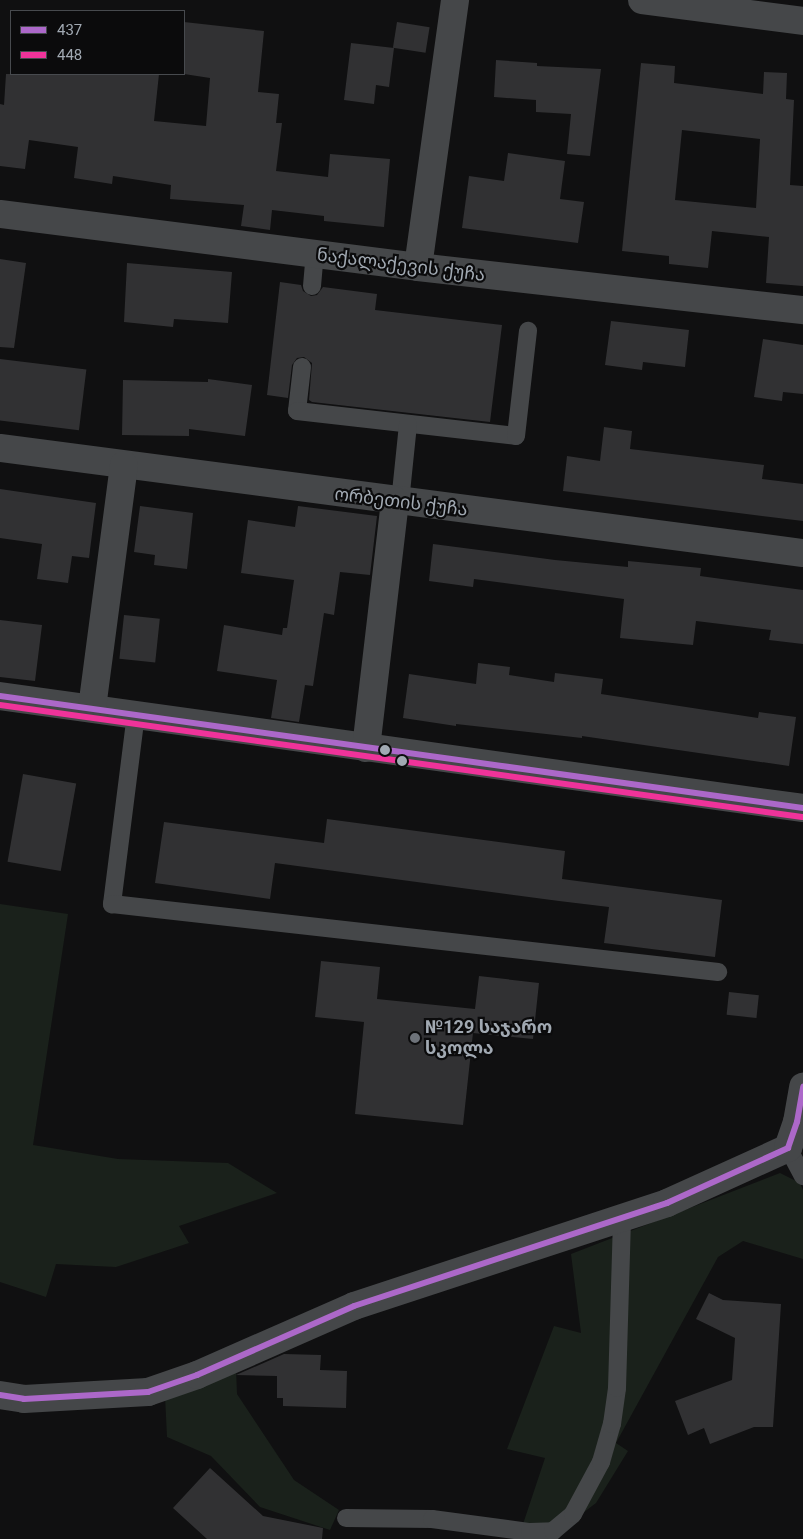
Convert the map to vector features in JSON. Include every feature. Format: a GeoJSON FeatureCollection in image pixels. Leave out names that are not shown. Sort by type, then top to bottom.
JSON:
{"type":"FeatureCollection","features":[{"type":"Feature","properties":{"kind":"street"},"geometry":{"type":"LineString","coordinates":[[418,267],[455,0]]}},
{"type":"Feature","properties":{"kind":"street"},"geometry":{"type":"LineString","coordinates":[[642,0],[803,20]]}},
{"type":"Feature","properties":{"kind":"street","name":"ნაქალაქევის ქუჩა"},"geometry":{"type":"LineString","coordinates":[[0,214],[418,267],[803,310]]}},
{"type":"Feature","properties":{"kind":"street","name":"ორბეთის ქუჩა"},"geometry":{"type":"LineString","coordinates":[[0,448],[803,553]]}},
{"type":"Feature","properties":{"kind":"street"},"geometry":{"type":"LineString","coordinates":[[92,708],[124,465]]}},
{"type":"Feature","properties":{"kind":"street"},"geometry":{"type":"LineString","coordinates":[[366,748],[397,501]]}},
{"type":"Feature","properties":{"kind":"street"},"geometry":{"type":"LineString","coordinates":[[0,696],[803,808]]}},
{"type":"Feature","properties":{"kind":"street"},"geometry":{"type":"LineString","coordinates":[[0,1395],[24,1399],[148,1392],[197,1374],[354,1306],[667,1204],[795,1151],[797,1122],[803,1099],[803,1087]]}},
{"type":"Feature","properties":{"kind":"lane"},"geometry":{"type":"LineString","coordinates":[[312,286],[315,254]]}},
{"type":"Feature","properties":{"kind":"lane"},"geometry":{"type":"LineString","coordinates":[[302,367],[297,411],[516,436],[528,331]]}},
{"type":"Feature","properties":{"kind":"lane"},"geometry":{"type":"LineString","coordinates":[[397,501],[408,424]]}},
{"type":"Feature","properties":{"kind":"lane"},"geometry":{"type":"LineString","coordinates":[[136,714],[112,904],[718,972]]}},
{"type":"Feature","properties":{"kind":"lane"},"geometry":{"type":"LineString","coordinates":[[795,1151],[803,1176]]}},
{"type":"Feature","properties":{"kind":"lane"},"geometry":{"type":"LineString","coordinates":[[346,1518],[432,1519],[530,1532],[553,1530],[574,1514],[601,1462],[612,1424],[617,1388],[622,1218]]}},
{"type":"Feature","properties":{"kind":"shaded area"},"geometry":{"type":"Polygon","coordinates":[[[0,904],[68,914],[33,1145],[118,1159],[228,1163],[277,1193],[179,1226],[189,1243],[116,1267],[56,1264],[46,1297],[0,1282],[0,904]]]}},
{"type":"Feature","properties":{"kind":"shaded area"},"geometry":{"type":"Polygon","coordinates":[[[780,1173],[800,1183],[803,1190],[803,1259],[743,1241],[718,1257],[616,1443],[628,1451],[596,1503],[549,1539],[523,1524],[545,1458],[507,1449],[554,1326],[581,1333],[571,1254],[780,1173]]]}},
{"type":"Feature","properties":{"kind":"shaded area"},"geometry":{"type":"Polygon","coordinates":[[[236,1368],[237,1394],[294,1480],[339,1510],[330,1530],[260,1507],[211,1456],[167,1437],[165,1396],[236,1368]]]}},
{"type":"Feature","properties":{"kind":"building"},"geometry":{"type":"Polygon","coordinates":[[[185,22],[264,31],[258,92],[279,94],[276,123],[282,123],[276,171],[328,177],[330,154],[390,159],[384,227],[324,221],[324,216],[272,210],[270,230],[241,226],[244,205],[170,199],[171,185],[113,176],[112,184],[74,178],[78,147],[29,140],[25,169],[0,166],[0,104],[4,105],[6,74],[159,75],[154,121],[206,126],[210,78],[185,74],[185,22]]]}},
{"type":"Feature","properties":{"kind":"building"},"geometry":{"type":"Polygon","coordinates":[[[397,22],[430,27],[426,53],[393,48],[397,22]]]}},
{"type":"Feature","properties":{"kind":"building"},"geometry":{"type":"Polygon","coordinates":[[[351,43],[394,48],[389,87],[376,85],[374,104],[344,100],[351,43]]]}},
{"type":"Feature","properties":{"kind":"building"},"geometry":{"type":"Polygon","coordinates":[[[496,60],[537,63],[537,66],[601,69],[590,156],[567,154],[571,114],[536,112],[536,100],[494,97],[496,60]]]}},
{"type":"Feature","properties":{"kind":"building"},"geometry":{"type":"Polygon","coordinates":[[[641,63],[675,66],[674,83],[763,94],[764,72],[787,73],[786,99],[794,100],[790,185],[803,186],[803,286],[766,283],[769,237],[712,231],[708,268],[669,264],[669,256],[622,251],[641,63]],[[682,130],[675,200],[756,208],[760,139],[682,130]]]}},
{"type":"Feature","properties":{"kind":"building"},"geometry":{"type":"Polygon","coordinates":[[[508,153],[565,161],[560,199],[584,202],[578,243],[462,228],[469,176],[504,181],[508,153]]]}},
{"type":"Feature","properties":{"kind":"building"},"geometry":{"type":"Polygon","coordinates":[[[0,259],[26,263],[14,348],[0,347],[0,259]]]}},
{"type":"Feature","properties":{"kind":"building"},"geometry":{"type":"Polygon","coordinates":[[[127,263],[232,272],[228,323],[174,319],[173,327],[124,322],[127,263]]]}},
{"type":"Feature","properties":{"kind":"building"},"geometry":{"type":"Polygon","coordinates":[[[280,282],[301,285],[303,291],[311,296],[317,295],[323,287],[377,294],[375,310],[502,325],[490,422],[312,402],[309,400],[312,363],[304,357],[297,358],[292,365],[288,398],[267,395],[280,282]]]}},
{"type":"Feature","properties":{"kind":"building"},"geometry":{"type":"Polygon","coordinates":[[[611,321],[689,330],[685,367],[643,362],[642,370],[605,365],[611,321]]]}},
{"type":"Feature","properties":{"kind":"building"},"geometry":{"type":"Polygon","coordinates":[[[763,339],[803,345],[803,394],[783,392],[782,401],[754,397],[763,339]]]}},
{"type":"Feature","properties":{"kind":"building"},"geometry":{"type":"Polygon","coordinates":[[[0,359],[86,370],[79,430],[0,420],[0,359]]]}},
{"type":"Feature","properties":{"kind":"building"},"geometry":{"type":"Polygon","coordinates":[[[208,379],[252,385],[245,436],[189,429],[189,436],[122,435],[123,380],[208,382],[208,379]]]}},
{"type":"Feature","properties":{"kind":"building"},"geometry":{"type":"Polygon","coordinates":[[[604,427],[632,431],[630,449],[764,465],[762,479],[803,484],[803,521],[563,491],[567,456],[600,461],[604,427]]]}},
{"type":"Feature","properties":{"kind":"building"},"geometry":{"type":"Polygon","coordinates":[[[0,489],[96,503],[89,558],[72,556],[68,583],[37,579],[42,544],[0,538],[0,489]]]}},
{"type":"Feature","properties":{"kind":"building"},"geometry":{"type":"Polygon","coordinates":[[[140,506],[193,513],[187,569],[154,565],[155,555],[134,552],[140,506]]]}},
{"type":"Feature","properties":{"kind":"building"},"geometry":{"type":"Polygon","coordinates":[[[298,506],[377,516],[370,575],[340,572],[334,615],[324,613],[313,686],[305,685],[299,722],[271,718],[277,680],[217,671],[224,625],[282,635],[283,628],[287,628],[294,580],[241,573],[248,520],[295,527],[298,506]]]}},
{"type":"Feature","properties":{"kind":"building"},"geometry":{"type":"Polygon","coordinates":[[[433,544],[555,560],[628,567],[628,561],[701,568],[700,576],[803,590],[803,644],[769,640],[771,630],[696,621],[693,645],[620,638],[624,599],[474,579],[473,587],[429,581],[433,544]]]}},
{"type":"Feature","properties":{"kind":"building"},"geometry":{"type":"Polygon","coordinates":[[[124,615],[160,619],[155,663],[119,659],[124,615]]]}},
{"type":"Feature","properties":{"kind":"building"},"geometry":{"type":"Polygon","coordinates":[[[0,620],[42,625],[35,681],[0,677],[0,620]]]}},
{"type":"Feature","properties":{"kind":"building"},"geometry":{"type":"Polygon","coordinates":[[[478,663],[510,667],[509,675],[554,682],[555,673],[603,679],[601,694],[758,718],[759,712],[796,717],[789,766],[582,736],[582,738],[456,724],[456,726],[403,718],[409,674],[476,684],[478,663]]]}},
{"type":"Feature","properties":{"kind":"building"},"geometry":{"type":"Polygon","coordinates":[[[23,774],[76,783],[61,871],[8,862],[23,774]]]}},
{"type":"Feature","properties":{"kind":"building"},"geometry":{"type":"Polygon","coordinates":[[[327,819],[565,851],[562,879],[722,900],[715,957],[604,943],[609,907],[275,863],[270,899],[155,883],[164,822],[324,843],[327,819]]]}},
{"type":"Feature","properties":{"kind":"building"},"geometry":{"type":"Polygon","coordinates":[[[321,961],[380,967],[377,999],[475,1009],[479,976],[539,983],[533,1039],[473,1033],[463,1125],[355,1114],[364,1022],[315,1017],[321,961]]]}},
{"type":"Feature","properties":{"kind":"building"},"geometry":{"type":"Polygon","coordinates":[[[729,992],[759,995],[756,1018],[727,1015],[729,992]]]}},
{"type":"Feature","properties":{"kind":"building"},"geometry":{"type":"Polygon","coordinates":[[[709,1293],[723,1300],[781,1304],[773,1427],[754,1427],[710,1444],[704,1428],[688,1435],[675,1401],[732,1380],[735,1338],[696,1319],[709,1293]]]}},
{"type":"Feature","properties":{"kind":"building"},"geometry":{"type":"Polygon","coordinates":[[[284,1354],[321,1355],[320,1370],[347,1371],[346,1408],[283,1406],[283,1398],[277,1398],[277,1376],[236,1375],[284,1354]]]}},
{"type":"Feature","properties":{"kind":"building"},"geometry":{"type":"Polygon","coordinates":[[[210,1468],[263,1516],[323,1528],[322,1539],[207,1539],[173,1508],[210,1468]]]}},
{"type":"Feature","properties":{"kind":"transit line","name":"437"},"geometry":{"type":"LineString","coordinates":[[0,696],[803,808]]}},
{"type":"Feature","properties":{"kind":"transit line","name":"448"},"geometry":{"type":"LineString","coordinates":[[0,705],[802,817]]}},
{"type":"Feature","properties":{"kind":"transit line","name":"437"},"geometry":{"type":"LineString","coordinates":[[0,1395],[24,1399],[148,1392],[197,1375],[354,1306],[667,1203],[788,1148],[797,1122],[803,1087]]}},
{"type":"Feature","properties":{"kind":"place","name":"№129 საჯარო სკოლა"},"geometry":{"type":"Point","coordinates":[415,1038]}}]}
